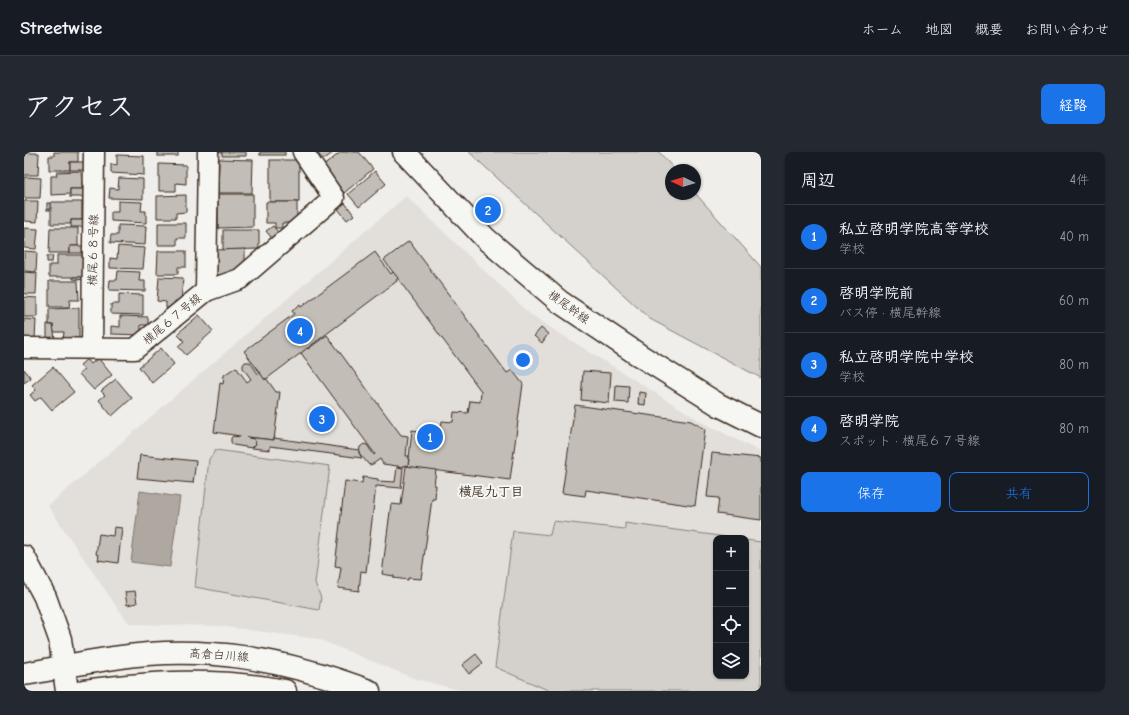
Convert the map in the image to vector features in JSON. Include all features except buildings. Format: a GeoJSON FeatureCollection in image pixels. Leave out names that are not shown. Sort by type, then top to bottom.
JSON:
{"type":"FeatureCollection","features":[{"type":"Feature","properties":{"kind":"street","name":"横尾６８号線"},"geometry":{"type":"LineString","coordinates":[[92,348],[94,152]]}},
{"type":"Feature","properties":{"kind":"street","name":"横尾６７号線"},"geometry":{"type":"LineString","coordinates":[[24,348],[135,349],[206,291],[208,152]]}},
{"type":"Feature","properties":{"kind":"street"},"geometry":{"type":"LineString","coordinates":[[206,291],[240,279],[334,198],[303,152]]}},
{"type":"Feature","properties":{"kind":"street","name":"横尾幹線"},"geometry":{"type":"LineString","coordinates":[[404,152],[486,239],[560,302],[639,355],[712,401],[761,426]]}},
{"type":"Feature","properties":{"kind":"street"},"geometry":{"type":"LineString","coordinates":[[24,557],[45,596],[60,639],[67,691]]}},
{"type":"Feature","properties":{"kind":"street","name":"高倉白川線"},"geometry":{"type":"LineString","coordinates":[[24,674],[113,658],[163,653],[218,654],[246,657],[300,668],[327,675],[370,691]]}},
{"type":"Feature","properties":{"kind":"street"},"geometry":{"type":"LineString","coordinates":[[84,691],[162,682],[208,682],[249,685],[285,691]]}},
{"type":"Feature","properties":{"kind":"shaded area"},"geometry":{"type":"Polygon","coordinates":[[[469,152],[659,152],[670,164],[665,164],[665,200],[701,200],[761,267],[761,378],[650,319],[469,152]]]}},
{"type":"Feature","properties":{"kind":"shaded area"},"geometry":{"type":"Polygon","coordinates":[[[406,196],[532,316],[702,422],[761,452],[761,691],[462,691],[413,678],[318,639],[218,626],[130,624],[118,609],[48,506],[406,196]]]}},
{"type":"Feature","properties":{"kind":"shaded area"},"geometry":{"type":"Polygon","coordinates":[[[216,450],[330,466],[315,583],[321,598],[319,610],[195,587],[209,459],[216,450]]]}},
{"type":"Feature","properties":{"kind":"shaded area"},"geometry":{"type":"Polygon","coordinates":[[[140,491],[180,497],[170,567],[131,562],[140,491]]]}},
{"type":"Feature","properties":{"kind":"shaded area"},"geometry":{"type":"Polygon","coordinates":[[[553,521],[625,529],[625,523],[713,535],[713,679],[749,679],[749,540],[761,542],[761,691],[550,691],[495,667],[513,531],[550,535],[553,521]]]}},
{"type":"Feature","properties":{"kind":"place","name":"啓明学院前"},"geometry":{"type":"Point","coordinates":[488,210]}},
{"type":"Feature","properties":{"kind":"place","name":"啓明学院"},"geometry":{"type":"Point","coordinates":[300,331]}},
{"type":"Feature","properties":{"kind":"place","name":"私立啓明学院中学校"},"geometry":{"type":"Point","coordinates":[322,419]}},
{"type":"Feature","properties":{"kind":"place","name":"私立啓明学院高等学校"},"geometry":{"type":"Point","coordinates":[430,437]}},
{"type":"Feature","properties":{"kind":"district","name":"横尾九丁目"},"geometry":{"type":"Point","coordinates":[491,491]}}]}
